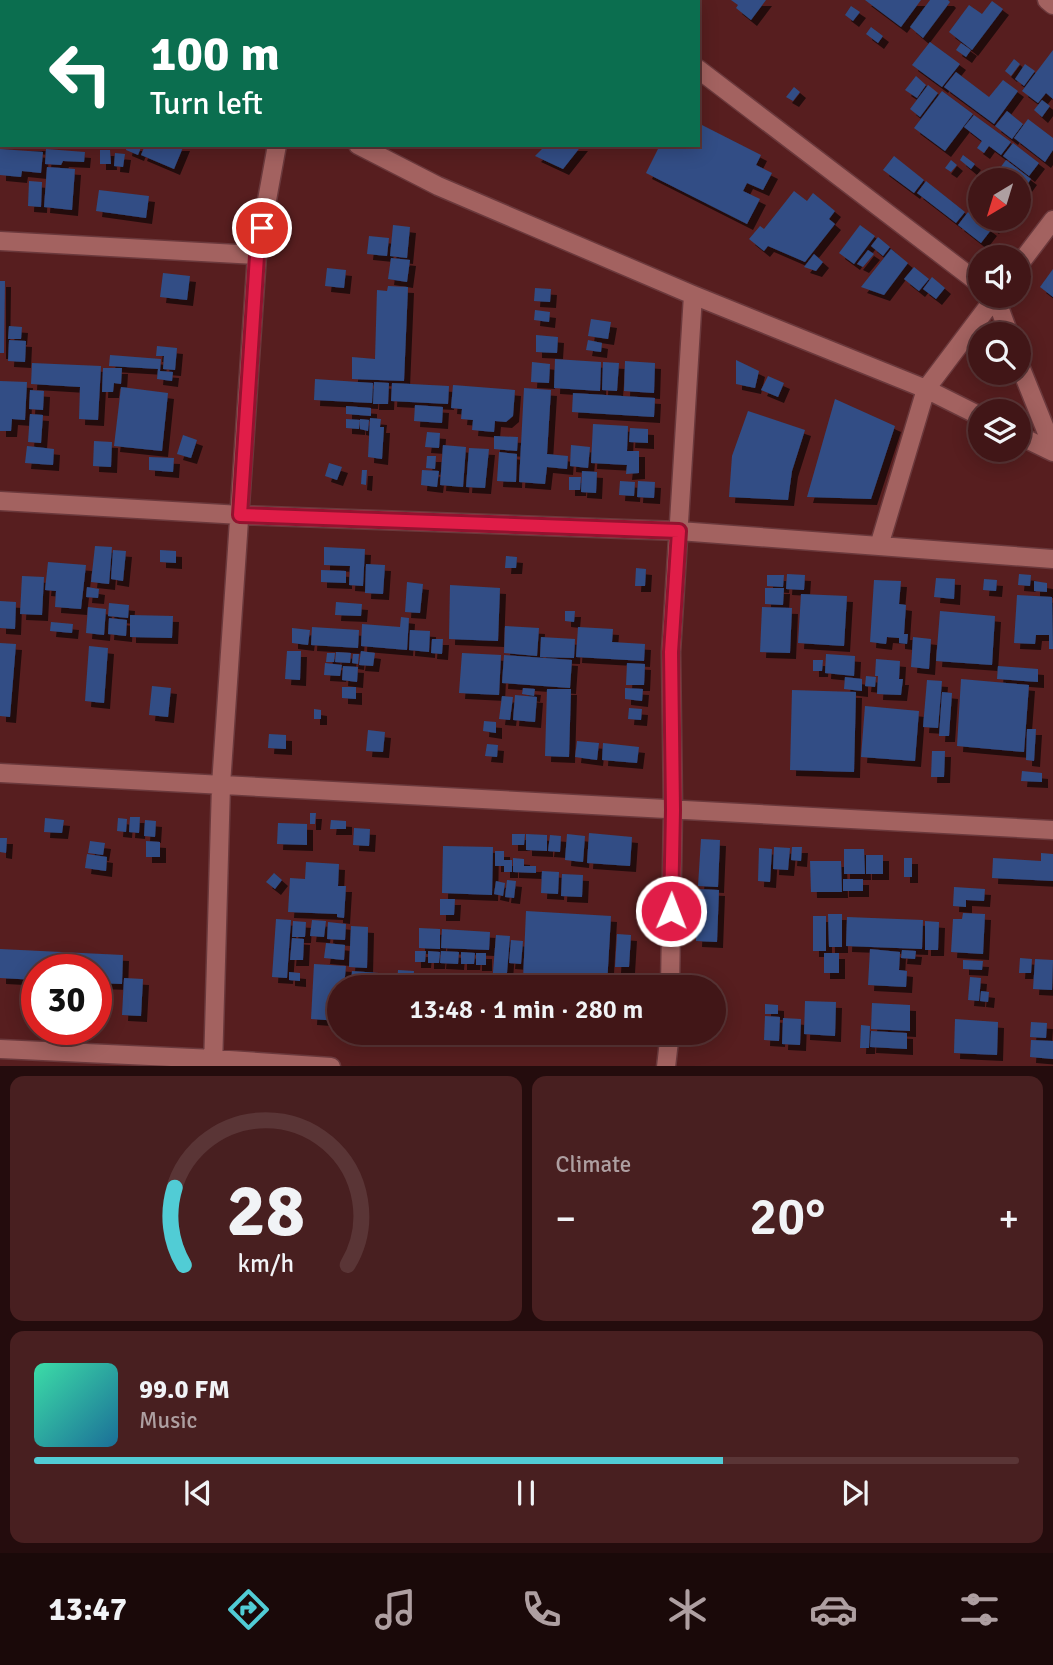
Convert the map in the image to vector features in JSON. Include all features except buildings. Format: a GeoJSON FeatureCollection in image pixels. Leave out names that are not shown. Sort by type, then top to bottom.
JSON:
{"type":"FeatureCollection","features":[{"type":"Feature","properties":{"kind":"street"},"geometry":{"type":"LineString","coordinates":[[1047,0],[1053,5]]}},
{"type":"Feature","properties":{"kind":"street"},"geometry":{"type":"LineString","coordinates":[[700,71],[968,275]]}},
{"type":"Feature","properties":{"kind":"street"},"geometry":{"type":"LineString","coordinates":[[214,1063],[221,785],[257,256],[277,147]]}},
{"type":"Feature","properties":{"kind":"street"},"geometry":{"type":"LineString","coordinates":[[366,147],[438,186],[693,295],[926,389],[968,410]]}},
{"type":"Feature","properties":{"kind":"street"},"geometry":{"type":"LineString","coordinates":[[1031,249],[1053,220]]}},
{"type":"Feature","properties":{"kind":"street"},"geometry":{"type":"LineString","coordinates":[[0,240],[257,256]]}},
{"type":"Feature","properties":{"kind":"street"},"geometry":{"type":"LineString","coordinates":[[670,975],[673,810],[671,652],[693,295]]}},
{"type":"Feature","properties":{"kind":"street"},"geometry":{"type":"LineString","coordinates":[[879,546],[926,389],[987,308]]}},
{"type":"Feature","properties":{"kind":"street"},"geometry":{"type":"LineString","coordinates":[[1027,385],[1053,450]]}},
{"type":"Feature","properties":{"kind":"street"},"geometry":{"type":"LineString","coordinates":[[1031,441],[1053,450]]}},
{"type":"Feature","properties":{"kind":"street"},"geometry":{"type":"LineString","coordinates":[[0,501],[240,515],[679,531],[1053,559]]}},
{"type":"Feature","properties":{"kind":"street"},"geometry":{"type":"LineString","coordinates":[[0,773],[1053,830]]}},
{"type":"Feature","properties":{"kind":"street"},"geometry":{"type":"LineString","coordinates":[[666,1066],[668,1045]]}},
{"type":"Feature","properties":{"kind":"street"},"geometry":{"type":"LineString","coordinates":[[0,1049],[214,1063],[331,1066]]}},
{"type":"Feature","properties":{"kind":"route"},"geometry":{"type":"LineString","coordinates":[[262,228],[257,256],[240,515],[679,531],[671,652],[671,911]]}}]}
